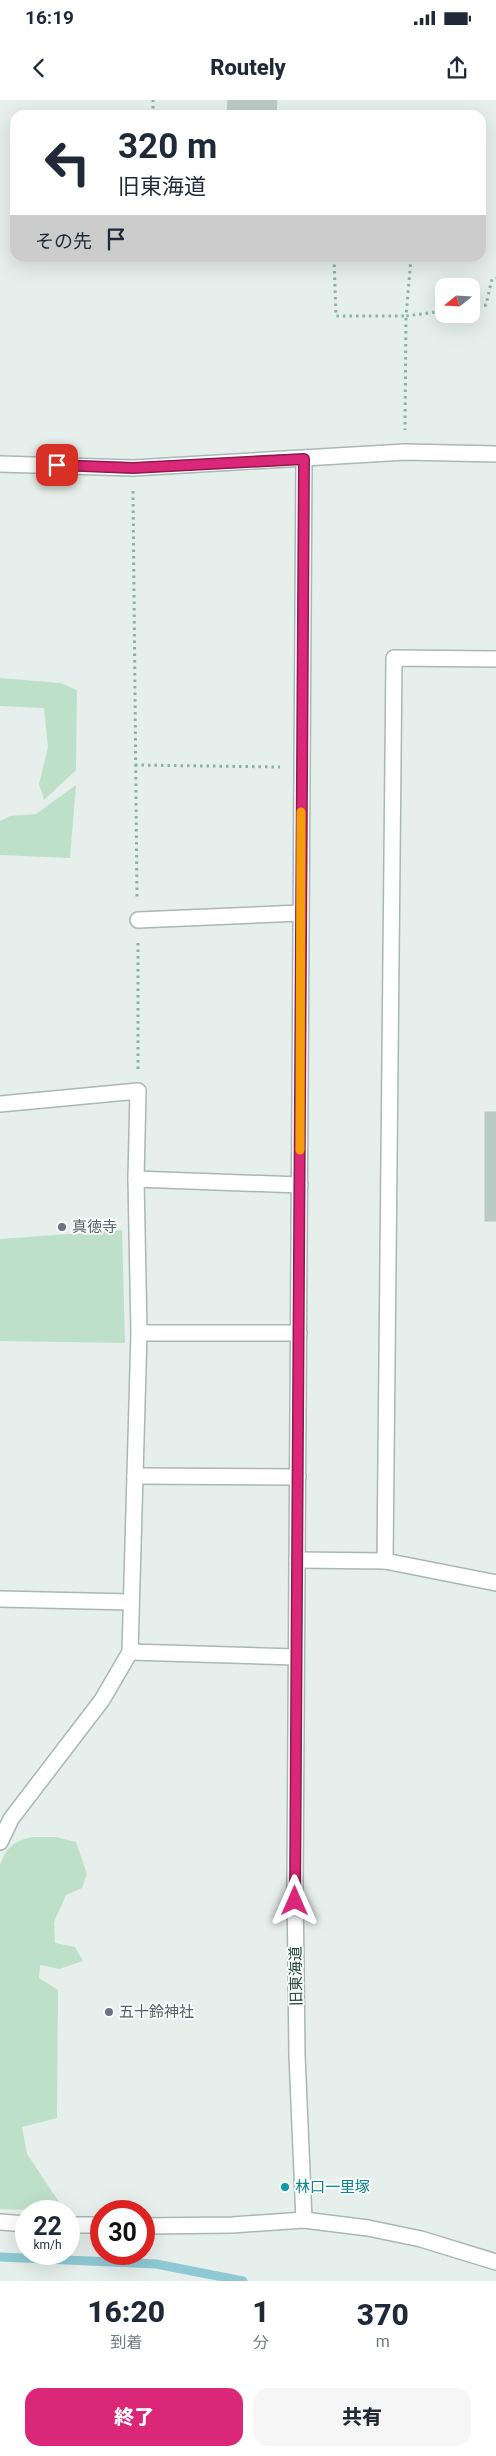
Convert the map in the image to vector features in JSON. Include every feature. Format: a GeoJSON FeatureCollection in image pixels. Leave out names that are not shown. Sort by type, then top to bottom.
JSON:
{"type":"FeatureCollection","features":[{"type":"Feature","properties":{"kind":"street"},"geometry":{"type":"LineString","coordinates":[[0,464],[133,468],[405,452],[496,454]]}},
{"type":"Feature","properties":{"kind":"street","name":"旧東海道"},"geometry":{"type":"LineString","coordinates":[[304,459],[298,1477],[295,1657],[295,1972],[304,2220]]}},
{"type":"Feature","properties":{"kind":"street"},"geometry":{"type":"LineString","coordinates":[[386,1562],[394,658],[496,659]]}},
{"type":"Feature","properties":{"kind":"street"},"geometry":{"type":"LineString","coordinates":[[138,920],[300,913]]}},
{"type":"Feature","properties":{"kind":"street"},"geometry":{"type":"LineString","coordinates":[[0,1104],[138,1091],[136,1179],[139,1333],[130,1652],[102,1700],[11,1819],[0,1842]]}},
{"type":"Feature","properties":{"kind":"street"},"geometry":{"type":"LineString","coordinates":[[136,1179],[300,1185]]}},
{"type":"Feature","properties":{"kind":"street"},"geometry":{"type":"LineString","coordinates":[[139,1333],[298,1333]]}},
{"type":"Feature","properties":{"kind":"street"},"geometry":{"type":"LineString","coordinates":[[135,1476],[298,1477]]}},
{"type":"Feature","properties":{"kind":"street"},"geometry":{"type":"LineString","coordinates":[[297,1560],[386,1562],[496,1583]]}},
{"type":"Feature","properties":{"kind":"street"},"geometry":{"type":"LineString","coordinates":[[0,1598],[131,1602]]}},
{"type":"Feature","properties":{"kind":"street"},"geometry":{"type":"LineString","coordinates":[[130,1652],[295,1657]]}},
{"type":"Feature","properties":{"kind":"street"},"geometry":{"type":"LineString","coordinates":[[155,2226],[232,2225],[304,2220],[368,2228],[421,2239],[496,2262]]}},
{"type":"Feature","properties":{"kind":"street"},"geometry":{"type":"LineString","coordinates":[[0,2222],[15,2223]]}},
{"type":"Feature","properties":{"kind":"path"},"geometry":{"type":"LineString","coordinates":[[334,262],[336,316],[406,316],[435,312]]}},
{"type":"Feature","properties":{"kind":"path"},"geometry":{"type":"LineString","coordinates":[[405,452],[406,316],[411,262]]}},
{"type":"Feature","properties":{"kind":"path"},"geometry":{"type":"LineString","coordinates":[[480,306],[486,305],[492,279],[496,278]]}},
{"type":"Feature","properties":{"kind":"path"},"geometry":{"type":"LineString","coordinates":[[133,468],[135,765],[301,768]]}},
{"type":"Feature","properties":{"kind":"green space"},"geometry":{"type":"Polygon","coordinates":[[[0,678],[61,683],[77,690],[76,770],[44,800],[39,784],[48,747],[44,708],[0,706],[0,678]]]}},
{"type":"Feature","properties":{"kind":"green space"},"geometry":{"type":"Polygon","coordinates":[[[76,785],[70,858],[0,855],[0,821],[10,816],[36,814],[76,785]]]}},
{"type":"Feature","properties":{"kind":"green space"},"geometry":{"type":"Polygon","coordinates":[[[122,1230],[125,1343],[0,1341],[0,1239],[122,1230]]]}},
{"type":"Feature","properties":{"kind":"green space"},"geometry":{"type":"Polygon","coordinates":[[[32,1837],[56,1837],[76,1842],[87,1874],[82,1888],[66,1895],[54,1922],[55,1943],[75,1947],[83,1961],[59,1969],[40,1965],[39,1978],[58,1990],[57,2118],[22,2127],[27,2154],[58,2200],[15,2200],[15,2209],[0,2209],[0,1865],[8,1849],[20,1841],[32,1837]]]}},
{"type":"Feature","properties":{"kind":"building"},"geometry":{"type":"Polygon","coordinates":[[[228,100],[277,100],[276,110],[227,110],[228,100]]]}},
{"type":"Feature","properties":{"kind":"building"},"geometry":{"type":"Polygon","coordinates":[[[485,1112],[496,1112],[496,1221],[485,1221],[485,1112]]]}},
{"type":"Feature","properties":{"kind":"waterway"},"geometry":{"type":"LineString","coordinates":[[0,2257],[156,2264],[243,2281]]}},
{"type":"Feature","properties":{"kind":"slow traffic"},"geometry":{"type":"LineString","coordinates":[[300,1150],[301,812]]}},
{"type":"Feature","properties":{"kind":"place","name":"真徳寺"},"geometry":{"type":"Point","coordinates":[62,1227]}},
{"type":"Feature","properties":{"kind":"place","name":"五十鈴神社"},"geometry":{"type":"Point","coordinates":[109,2012]}},
{"type":"Feature","properties":{"kind":"place","name":"林口一里塚"},"geometry":{"type":"Point","coordinates":[285,2187]}},
{"type":"Feature","properties":{"kind":"route"},"geometry":{"type":"LineString","coordinates":[[57,465],[133,468],[304,459],[295,1657],[295,1901]]}}]}
